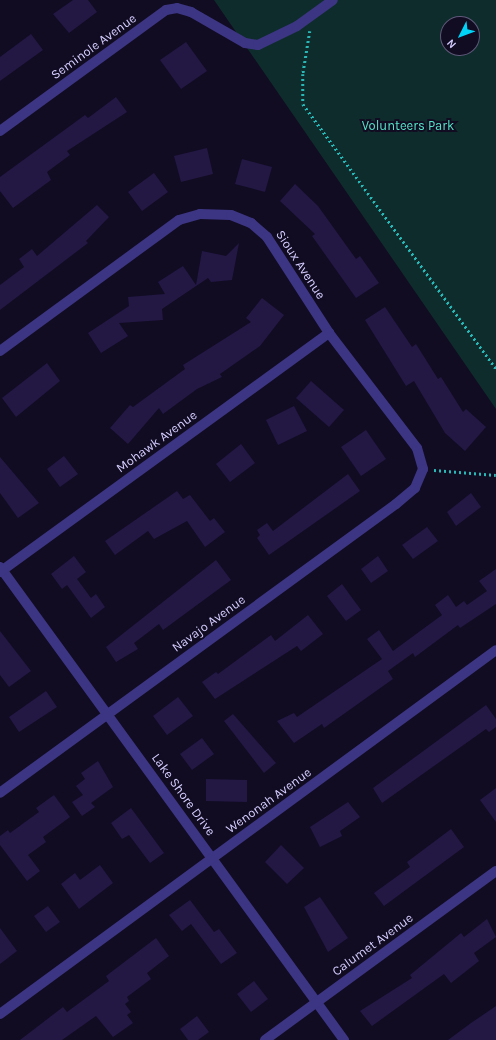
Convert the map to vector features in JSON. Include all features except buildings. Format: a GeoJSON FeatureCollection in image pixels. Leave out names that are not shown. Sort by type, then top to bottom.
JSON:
{"type":"FeatureCollection","features":[{"type":"Feature","properties":{"kind":"street","name":"Seminole Avenue"},"geometry":{"type":"LineString","coordinates":[[0,131],[166,10],[177,8],[191,12],[245,43],[258,45],[310,16],[333,0]]}},
{"type":"Feature","properties":{"kind":"street","name":"Sioux Avenue"},"geometry":{"type":"LineString","coordinates":[[0,351],[179,220],[210,213],[241,218],[263,233],[329,333],[418,448],[423,469]]}},
{"type":"Feature","properties":{"kind":"street","name":"Mohawk Avenue"},"geometry":{"type":"LineString","coordinates":[[1,570],[329,333]]}},
{"type":"Feature","properties":{"kind":"street","name":"Navajo Avenue"},"geometry":{"type":"LineString","coordinates":[[0,793],[396,504],[415,488],[423,469]]}},
{"type":"Feature","properties":{"kind":"street","name":"Lake Shore Drive"},"geometry":{"type":"LineString","coordinates":[[1,570],[108,714],[344,1040]]}},
{"type":"Feature","properties":{"kind":"street","name":"Wenonah Avenue"},"geometry":{"type":"LineString","coordinates":[[0,1014],[496,650]]}},
{"type":"Feature","properties":{"kind":"street","name":"Calumet Avenue"},"geometry":{"type":"LineString","coordinates":[[265,1040],[496,871]]}},
{"type":"Feature","properties":{"kind":"path"},"geometry":{"type":"LineString","coordinates":[[310,16],[303,74],[303,104],[496,369]]}},
{"type":"Feature","properties":{"kind":"path"},"geometry":{"type":"LineString","coordinates":[[423,469],[496,475]]}},
{"type":"Feature","properties":{"kind":"green space","name":"Volunteers Park"},"geometry":{"type":"Polygon","coordinates":[[[214,0],[496,0],[496,409],[214,0]]]}}]}
